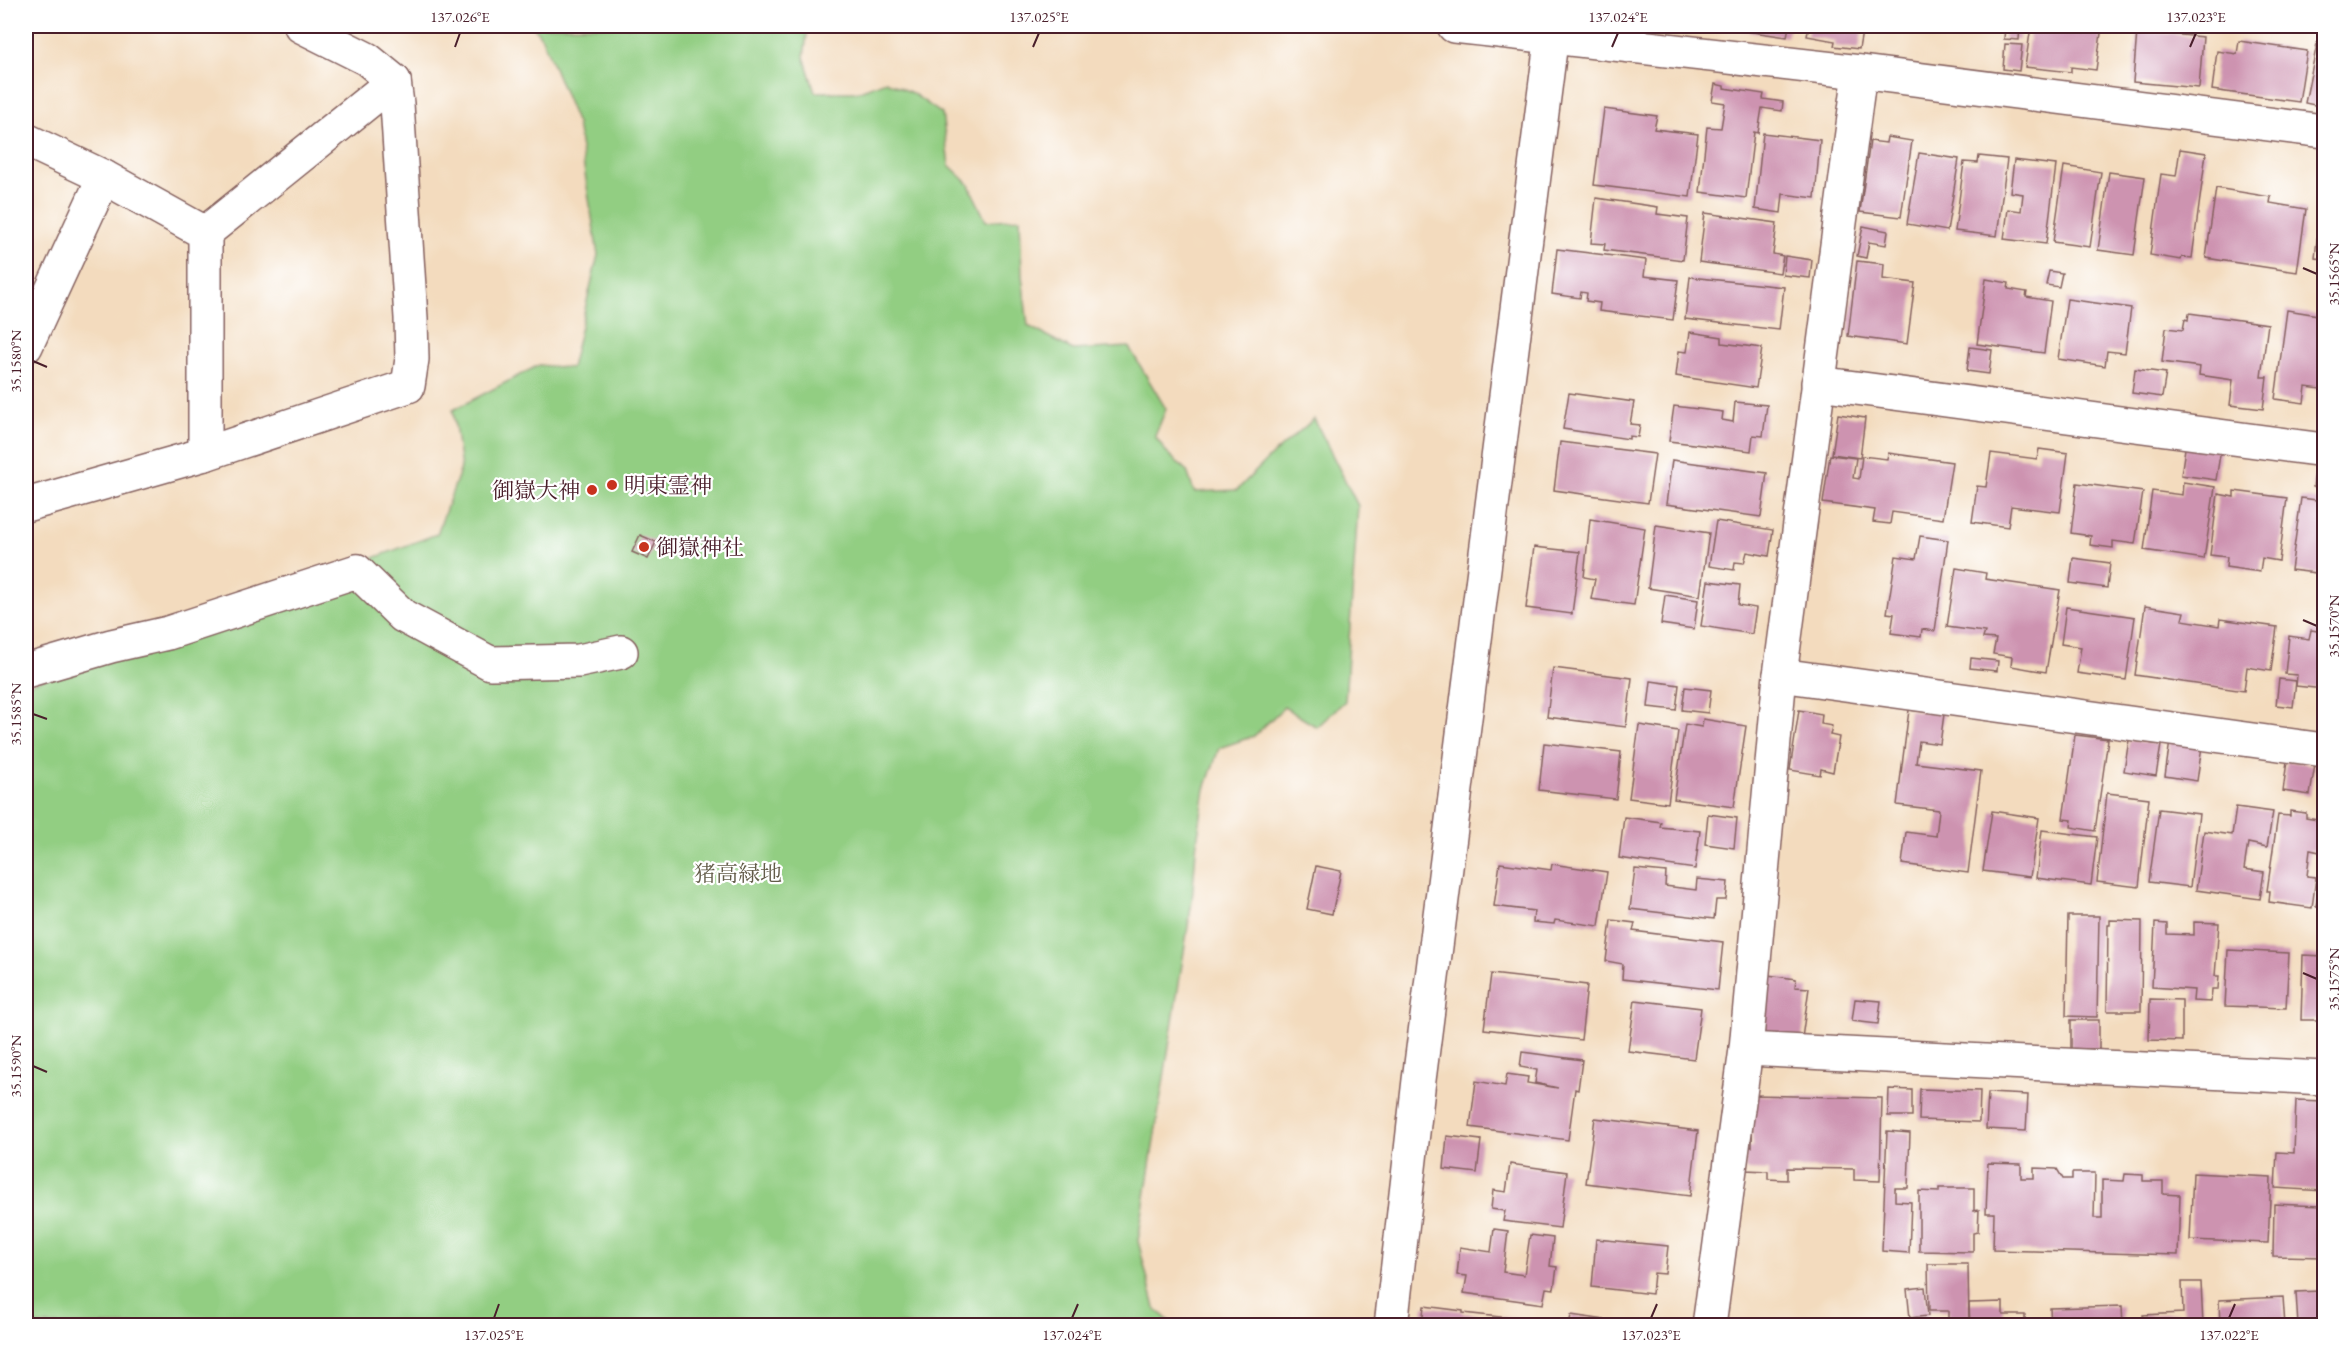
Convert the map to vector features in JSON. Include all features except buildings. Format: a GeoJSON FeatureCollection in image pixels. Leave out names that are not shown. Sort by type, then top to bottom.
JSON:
{"type":"FeatureCollection","features":[{"type":"Feature","properties":{"kind":"street"},"geometry":{"type":"LineString","coordinates":[[26,505],[205,454],[408,386],[412,359],[411,318],[394,81],[367,59],[301,26]]}},
{"type":"Feature","properties":{"kind":"street"},"geometry":{"type":"LineString","coordinates":[[1454,26],[1553,31],[2325,131]]}},
{"type":"Feature","properties":{"kind":"street"},"geometry":{"type":"LineString","coordinates":[[1391,1326],[1419,1080],[1553,31]]}},
{"type":"Feature","properties":{"kind":"street"},"geometry":{"type":"LineString","coordinates":[[1709,1326],[1746,1049],[1780,675],[1860,72]]}},
{"type":"Feature","properties":{"kind":"street"},"geometry":{"type":"LineString","coordinates":[[206,233],[394,81]]}},
{"type":"Feature","properties":{"kind":"street"},"geometry":{"type":"LineString","coordinates":[[26,140],[104,177],[206,233]]}},
{"type":"Feature","properties":{"kind":"street"},"geometry":{"type":"LineString","coordinates":[[26,345],[104,177]]}},
{"type":"Feature","properties":{"kind":"street"},"geometry":{"type":"LineString","coordinates":[[205,454],[206,233]]}},
{"type":"Feature","properties":{"kind":"street"},"geometry":{"type":"LineString","coordinates":[[1818,383],[2325,450]]}},
{"type":"Feature","properties":{"kind":"street"},"geometry":{"type":"LineString","coordinates":[[26,671],[111,646],[168,633],[357,570],[404,616],[490,663],[579,661],[621,652]]}},
{"type":"Feature","properties":{"kind":"street"},"geometry":{"type":"LineString","coordinates":[[1780,675],[2325,750]]}},
{"type":"Feature","properties":{"kind":"street"},"geometry":{"type":"LineString","coordinates":[[1746,1049],[2325,1078]]}},
{"type":"Feature","properties":{"kind":"green space","name":"猪高緑地"},"geometry":{"type":"Polygon","coordinates":[[[533,26],[808,26],[804,57],[815,92],[857,92],[886,81],[912,93],[942,114],[949,165],[968,183],[986,221],[1020,218],[1022,276],[1028,326],[1073,350],[1129,347],[1166,409],[1155,436],[1167,453],[1187,471],[1194,492],[1237,490],[1271,456],[1314,419],[1358,506],[1345,701],[1317,727],[1284,707],[1254,736],[1219,748],[1205,789],[1196,849],[1192,901],[1138,1241],[1155,1308],[1173,1325],[26,1325],[26,685],[203,623],[437,534],[461,468],[453,410],[539,365],[571,368],[598,255],[577,124],[542,38],[533,26]]]}},
{"type":"Feature","properties":{"kind":"place","name":"明東霊神"},"geometry":{"type":"Point","coordinates":[612,485]}},
{"type":"Feature","properties":{"kind":"place","name":"御嶽大神"},"geometry":{"type":"Point","coordinates":[592,490]}},
{"type":"Feature","properties":{"kind":"place","name":"御嶽神社"},"geometry":{"type":"Point","coordinates":[644,547]}}]}
